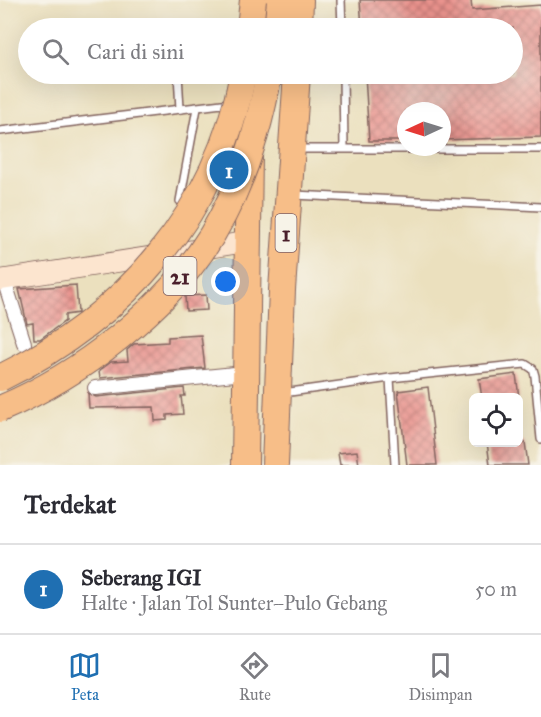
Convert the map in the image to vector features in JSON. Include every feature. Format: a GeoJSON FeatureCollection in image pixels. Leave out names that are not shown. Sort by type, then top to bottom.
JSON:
{"type":"FeatureCollection","features":[{"type":"Feature","properties":{"kind":"highway"},"geometry":{"type":"LineString","coordinates":[[250,18],[251,0]]}},
{"type":"Feature","properties":{"kind":"highway"},"geometry":{"type":"LineString","coordinates":[[276,18],[278,0]]}},
{"type":"Feature","properties":{"kind":"highway"},"geometry":{"type":"LineString","coordinates":[[299,18],[300,0]]}},
{"type":"Feature","properties":{"kind":"highway","name":"21"},"geometry":{"type":"LineString","coordinates":[[0,378],[33,362],[82,331],[146,272],[190,212],[207,181],[226,138],[240,84]]}},
{"type":"Feature","properties":{"kind":"highway","name":"1"},"geometry":{"type":"LineString","coordinates":[[244,465],[250,84]]}},
{"type":"Feature","properties":{"kind":"highway","name":"21"},"geometry":{"type":"LineString","coordinates":[[0,409],[94,356],[146,313],[190,264],[211,237],[244,171],[263,108],[267,84]]}},
{"type":"Feature","properties":{"kind":"highway","name":"1"},"geometry":{"type":"LineString","coordinates":[[275,465],[288,195],[296,84]]}},
{"type":"Feature","properties":{"kind":"main road"},"geometry":{"type":"LineString","coordinates":[[2,280],[246,242]]}},
{"type":"Feature","properties":{"kind":"street"},"geometry":{"type":"LineString","coordinates":[[2,280],[24,343]]}},
{"type":"Feature","properties":{"kind":"street"},"geometry":{"type":"LineString","coordinates":[[95,388],[245,373]]}},
{"type":"Feature","properties":{"kind":"lane"},"geometry":{"type":"LineString","coordinates":[[341,0],[342,18]]}},
{"type":"Feature","properties":{"kind":"lane"},"geometry":{"type":"LineString","coordinates":[[179,84],[180,109]]}},
{"type":"Feature","properties":{"kind":"lane"},"geometry":{"type":"LineString","coordinates":[[343,84],[344,148]]}},
{"type":"Feature","properties":{"kind":"lane"},"geometry":{"type":"LineString","coordinates":[[0,131],[250,102]]}},
{"type":"Feature","properties":{"kind":"lane"},"geometry":{"type":"LineString","coordinates":[[180,201],[197,108]]}},
{"type":"Feature","properties":{"kind":"lane"},"geometry":{"type":"LineString","coordinates":[[293,149],[456,151],[541,148]]}},
{"type":"Feature","properties":{"kind":"lane"},"geometry":{"type":"LineString","coordinates":[[288,195],[541,207]]}},
{"type":"Feature","properties":{"kind":"lane"},"geometry":{"type":"LineString","coordinates":[[279,394],[516,363],[529,365],[535,376],[541,439]]}},
{"type":"Feature","properties":{"kind":"lane"},"geometry":{"type":"LineString","coordinates":[[390,378],[395,465]]}},
{"type":"Feature","properties":{"kind":"building"},"geometry":{"type":"Polygon","coordinates":[[[360,0],[471,0],[472,10],[541,5],[541,137],[451,140],[451,102],[397,102],[397,141],[369,141],[366,84],[523,84],[523,18],[361,18],[360,0]]]}},
{"type":"Feature","properties":{"kind":"building"},"geometry":{"type":"Polygon","coordinates":[[[76,285],[78,313],[65,315],[65,321],[40,339],[34,339],[33,323],[27,324],[19,289],[76,285]]]}},
{"type":"Feature","properties":{"kind":"building"},"geometry":{"type":"Polygon","coordinates":[[[206,295],[207,310],[186,311],[185,296],[206,295]]]}},
{"type":"Feature","properties":{"kind":"building"},"geometry":{"type":"Polygon","coordinates":[[[201,335],[205,368],[100,378],[99,371],[111,362],[128,361],[127,350],[134,344],[168,342],[168,337],[201,335]]]}},
{"type":"Feature","properties":{"kind":"building"},"geometry":{"type":"Polygon","coordinates":[[[516,374],[518,393],[481,393],[479,379],[516,374]]]}},
{"type":"Feature","properties":{"kind":"building"},"geometry":{"type":"Polygon","coordinates":[[[428,387],[437,465],[407,465],[398,391],[428,387]]]}},
{"type":"Feature","properties":{"kind":"building"},"geometry":{"type":"Polygon","coordinates":[[[184,388],[185,396],[181,396],[183,414],[167,415],[167,420],[155,421],[154,407],[89,408],[88,393],[96,397],[184,388]]]}},
{"type":"Feature","properties":{"kind":"building"},"geometry":{"type":"Polygon","coordinates":[[[523,442],[525,442],[528,465],[490,465],[488,447],[523,447],[523,442]]]}},
{"type":"Feature","properties":{"kind":"building"},"geometry":{"type":"Polygon","coordinates":[[[357,451],[359,465],[340,465],[338,453],[357,451]]]}},
{"type":"Feature","properties":{"kind":"place","name":"Seberang IGI"},"geometry":{"type":"Point","coordinates":[229,170]}}]}
